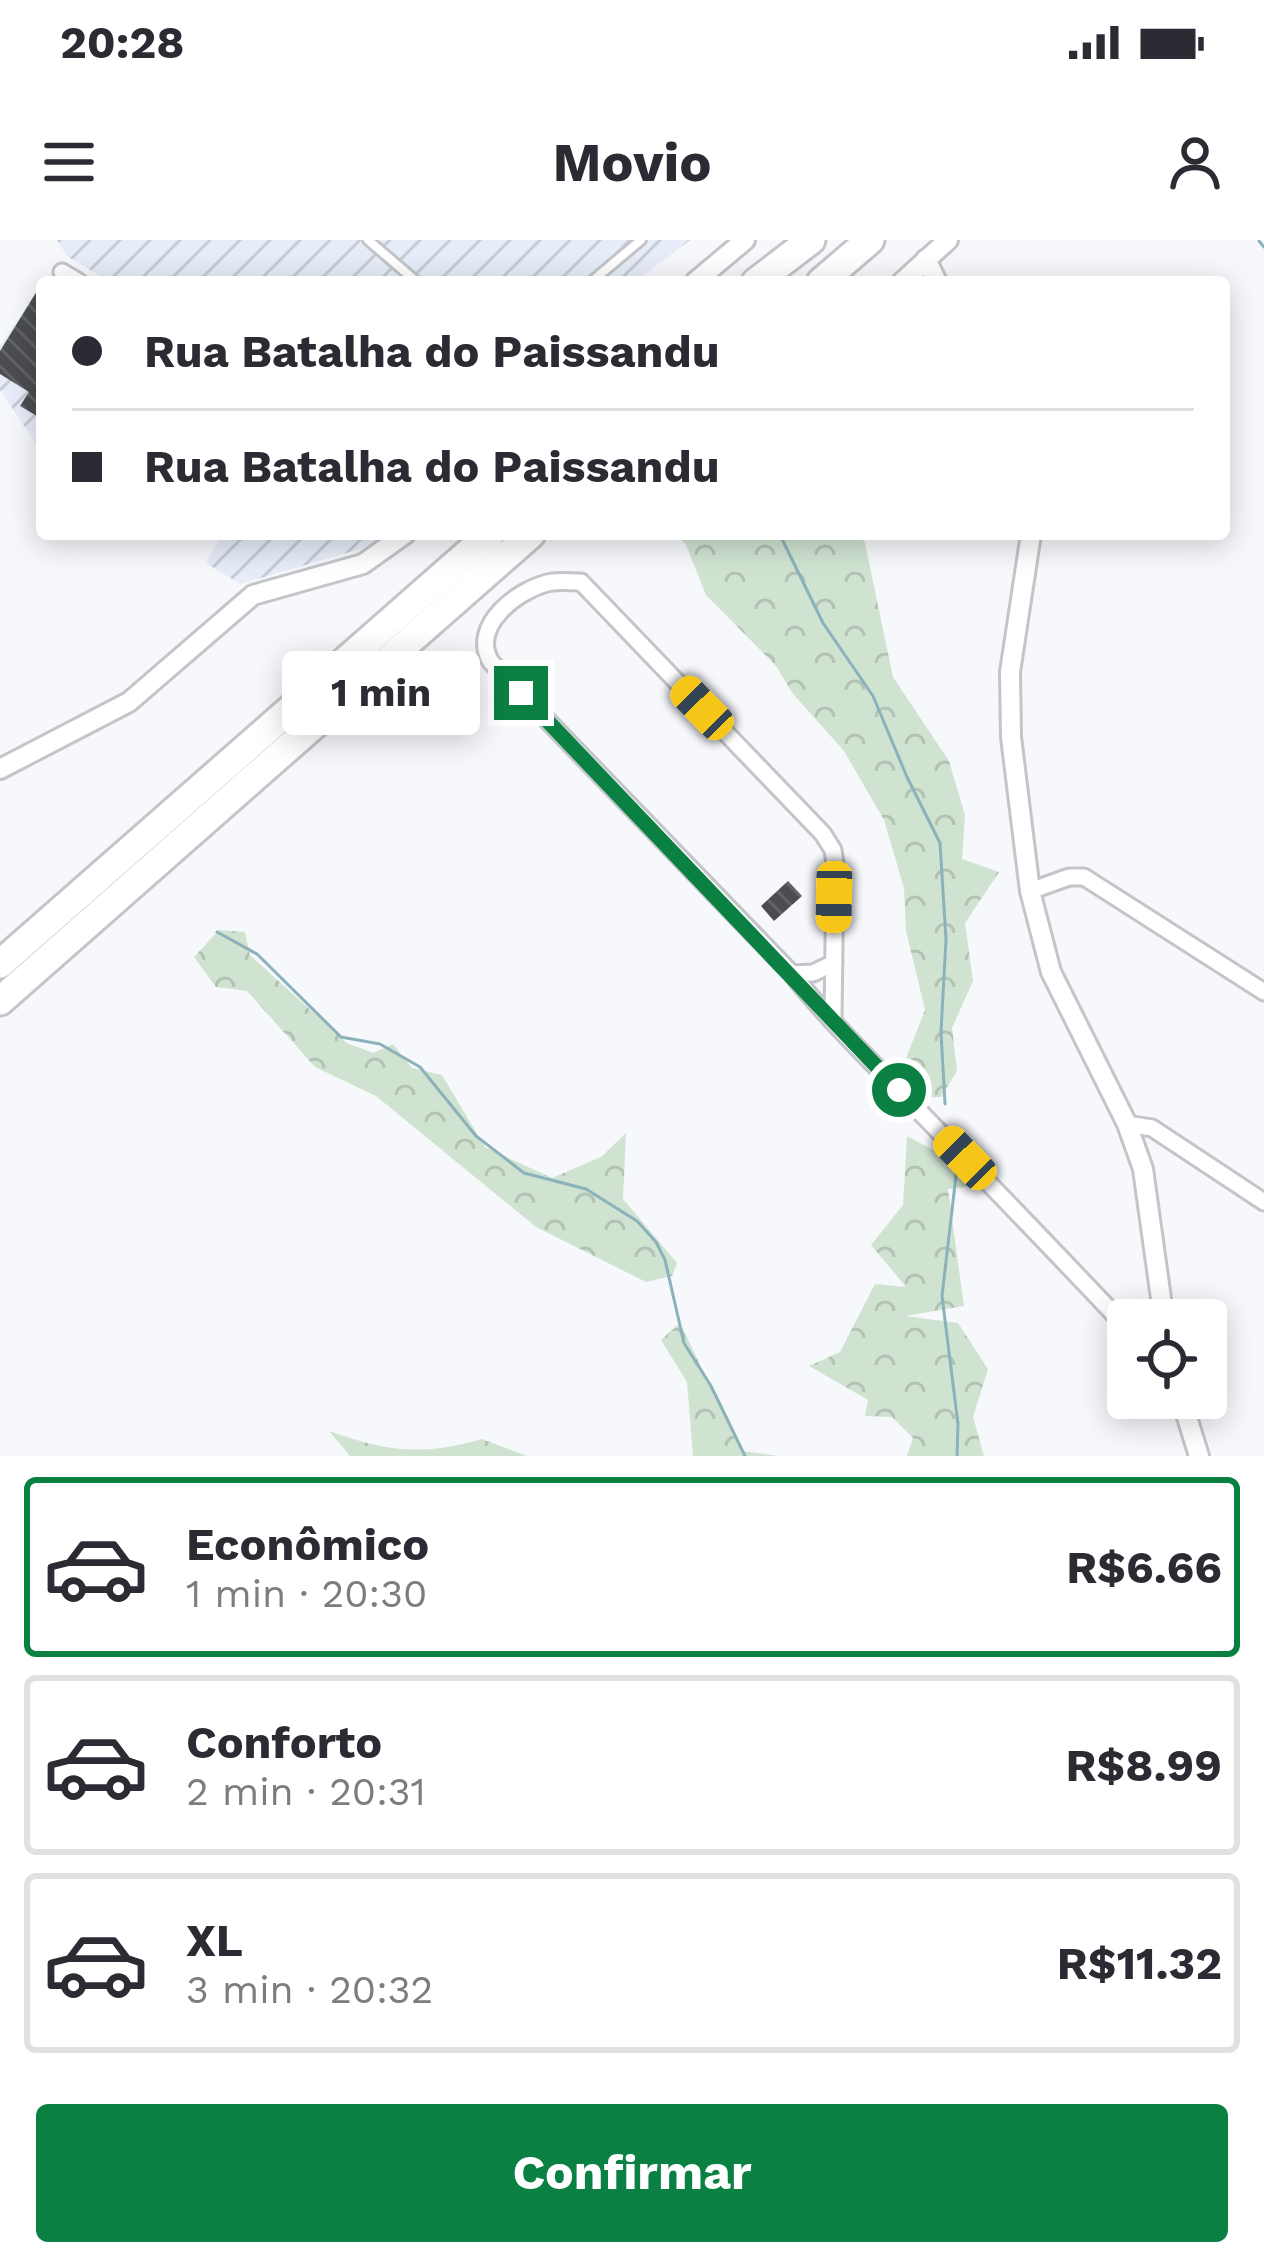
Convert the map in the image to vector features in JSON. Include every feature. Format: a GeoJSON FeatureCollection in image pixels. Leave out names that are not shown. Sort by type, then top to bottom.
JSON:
{"type":"FeatureCollection","features":[{"type":"Feature","properties":{"kind":"highway"},"geometry":{"type":"LineString","coordinates":[[764,276],[811,240]]}},
{"type":"Feature","properties":{"kind":"highway"},"geometry":{"type":"LineString","coordinates":[[790,276],[830,240]]}},
{"type":"Feature","properties":{"kind":"highway"},"geometry":{"type":"LineString","coordinates":[[830,276],[870,240]]}},
{"type":"Feature","properties":{"kind":"highway"},"geometry":{"type":"LineString","coordinates":[[272,726],[461,540]]}},
{"type":"Feature","properties":{"kind":"highway"},"geometry":{"type":"LineString","coordinates":[[0,964],[483,540]]}},
{"type":"Feature","properties":{"kind":"highway"},"geometry":{"type":"LineString","coordinates":[[0,1001],[525,540]]}},
{"type":"Feature","properties":{"kind":"street"},"geometry":{"type":"LineString","coordinates":[[701,276],[746,240]]}},
{"type":"Feature","properties":{"kind":"street"},"geometry":{"type":"LineString","coordinates":[[908,276],[948,240]]}},
{"type":"Feature","properties":{"kind":"street"},"geometry":{"type":"LineString","coordinates":[[926,259],[935,276]]}},
{"type":"Feature","properties":{"kind":"street"},"geometry":{"type":"LineString","coordinates":[[62,272],[69,276]]}},
{"type":"Feature","properties":{"kind":"street"},"geometry":{"type":"LineString","coordinates":[[1029,540],[1010,672],[1018,805],[1030,891],[1051,972],[1126,1124],[1143,1169],[1162,1299]]}},
{"type":"Feature","properties":{"kind":"street"},"geometry":{"type":"LineString","coordinates":[[0,770],[129,702],[253,595],[363,564],[384,543]]}},
{"type":"Feature","properties":{"kind":"street"},"geometry":{"type":"LineString","coordinates":[[833,1021],[835,864],[823,834],[581,582],[551,582],[507,605],[485,634],[485,652],[491,662],[792,974],[833,1021],[1107,1306]]}},
{"type":"Feature","properties":{"kind":"street"},"geometry":{"type":"LineString","coordinates":[[1030,891],[1069,877],[1084,877],[1264,992]]}},
{"type":"Feature","properties":{"kind":"street"},"geometry":{"type":"LineString","coordinates":[[792,974],[813,973],[833,963]]}},
{"type":"Feature","properties":{"kind":"street"},"geometry":{"type":"LineString","coordinates":[[1126,1124],[1152,1128],[1263,1200]]}},
{"type":"Feature","properties":{"kind":"street"},"geometry":{"type":"LineString","coordinates":[[1188,1419],[1199,1456]]}},
{"type":"Feature","properties":{"kind":"lane"},"geometry":{"type":"LineString","coordinates":[[368,240],[410,276]]}},
{"type":"Feature","properties":{"kind":"lane"},"geometry":{"type":"LineString","coordinates":[[597,276],[641,240]]}},
{"type":"Feature","properties":{"kind":"shaded area"},"geometry":{"type":"Polygon","coordinates":[[[57,240],[690,240],[643,276],[100,276],[67,256],[57,240]]]}},
{"type":"Feature","properties":{"kind":"shaded area"},"geometry":{"type":"Polygon","coordinates":[[[36,293],[36,444],[0,390],[0,345],[36,293]]]}},
{"type":"Feature","properties":{"kind":"shaded area"},"geometry":{"type":"Polygon","coordinates":[[[219,540],[374,540],[374,545],[240,584],[206,563],[219,540]]]}},
{"type":"Feature","properties":{"kind":"green space"},"geometry":{"type":"Polygon","coordinates":[[[681,540],[865,543],[893,677],[949,761],[965,815],[962,859],[999,872],[965,923],[973,981],[952,1028],[957,1071],[941,1097],[917,1098],[901,1071],[925,1010],[906,931],[904,888],[884,820],[844,751],[793,694],[776,666],[706,595],[681,540]]]}},
{"type":"Feature","properties":{"kind":"green space"},"geometry":{"type":"Polygon","coordinates":[[[219,930],[245,932],[250,955],[347,1043],[373,1053],[393,1044],[412,1068],[442,1075],[485,1147],[552,1178],[601,1157],[626,1133],[623,1199],[677,1263],[672,1276],[646,1282],[536,1227],[376,1096],[315,1067],[247,991],[216,987],[194,957],[219,930]]]}},
{"type":"Feature","properties":{"kind":"green space"},"geometry":{"type":"Polygon","coordinates":[[[907,1136],[950,1159],[981,1185],[948,1189],[964,1306],[905,1316],[958,1323],[988,1369],[973,1417],[984,1456],[907,1456],[913,1438],[892,1417],[865,1416],[868,1400],[809,1366],[840,1352],[875,1284],[906,1287],[871,1245],[903,1205],[907,1136]]]}},
{"type":"Feature","properties":{"kind":"green space"},"geometry":{"type":"Polygon","coordinates":[[[680,1323],[742,1451],[779,1456],[693,1456],[687,1382],[661,1340],[680,1323]]]}},
{"type":"Feature","properties":{"kind":"green space"},"geometry":{"type":"Polygon","coordinates":[[[329,1431],[405,1449],[441,1448],[482,1439],[527,1456],[350,1456],[329,1431]]]}},
{"type":"Feature","properties":{"kind":"building"},"geometry":{"type":"Polygon","coordinates":[[[36,293],[36,415],[20,406],[29,392],[0,374],[0,351],[36,293]]]}},
{"type":"Feature","properties":{"kind":"building"},"geometry":{"type":"Polygon","coordinates":[[[788,881],[802,896],[774,921],[761,906],[788,881]]]}},
{"type":"Feature","properties":{"kind":"waterway"},"geometry":{"type":"LineString","coordinates":[[1259,241],[1264,247]]}},
{"type":"Feature","properties":{"kind":"waterway"},"geometry":{"type":"LineString","coordinates":[[782,540],[823,623],[873,696],[940,843],[946,939],[941,1032],[945,1104]]}},
{"type":"Feature","properties":{"kind":"waterway"},"geometry":{"type":"LineString","coordinates":[[217,932],[257,954],[341,1037],[380,1044],[420,1067],[476,1136],[524,1173],[586,1189],[637,1221],[665,1260],[684,1343],[745,1456]]}},
{"type":"Feature","properties":{"kind":"waterway"},"geometry":{"type":"LineString","coordinates":[[957,1167],[942,1296],[958,1424],[957,1456]]}},
{"type":"Feature","properties":{"kind":"route"},"geometry":{"type":"LineString","coordinates":[[521,693],[899,1090]]}}]}
